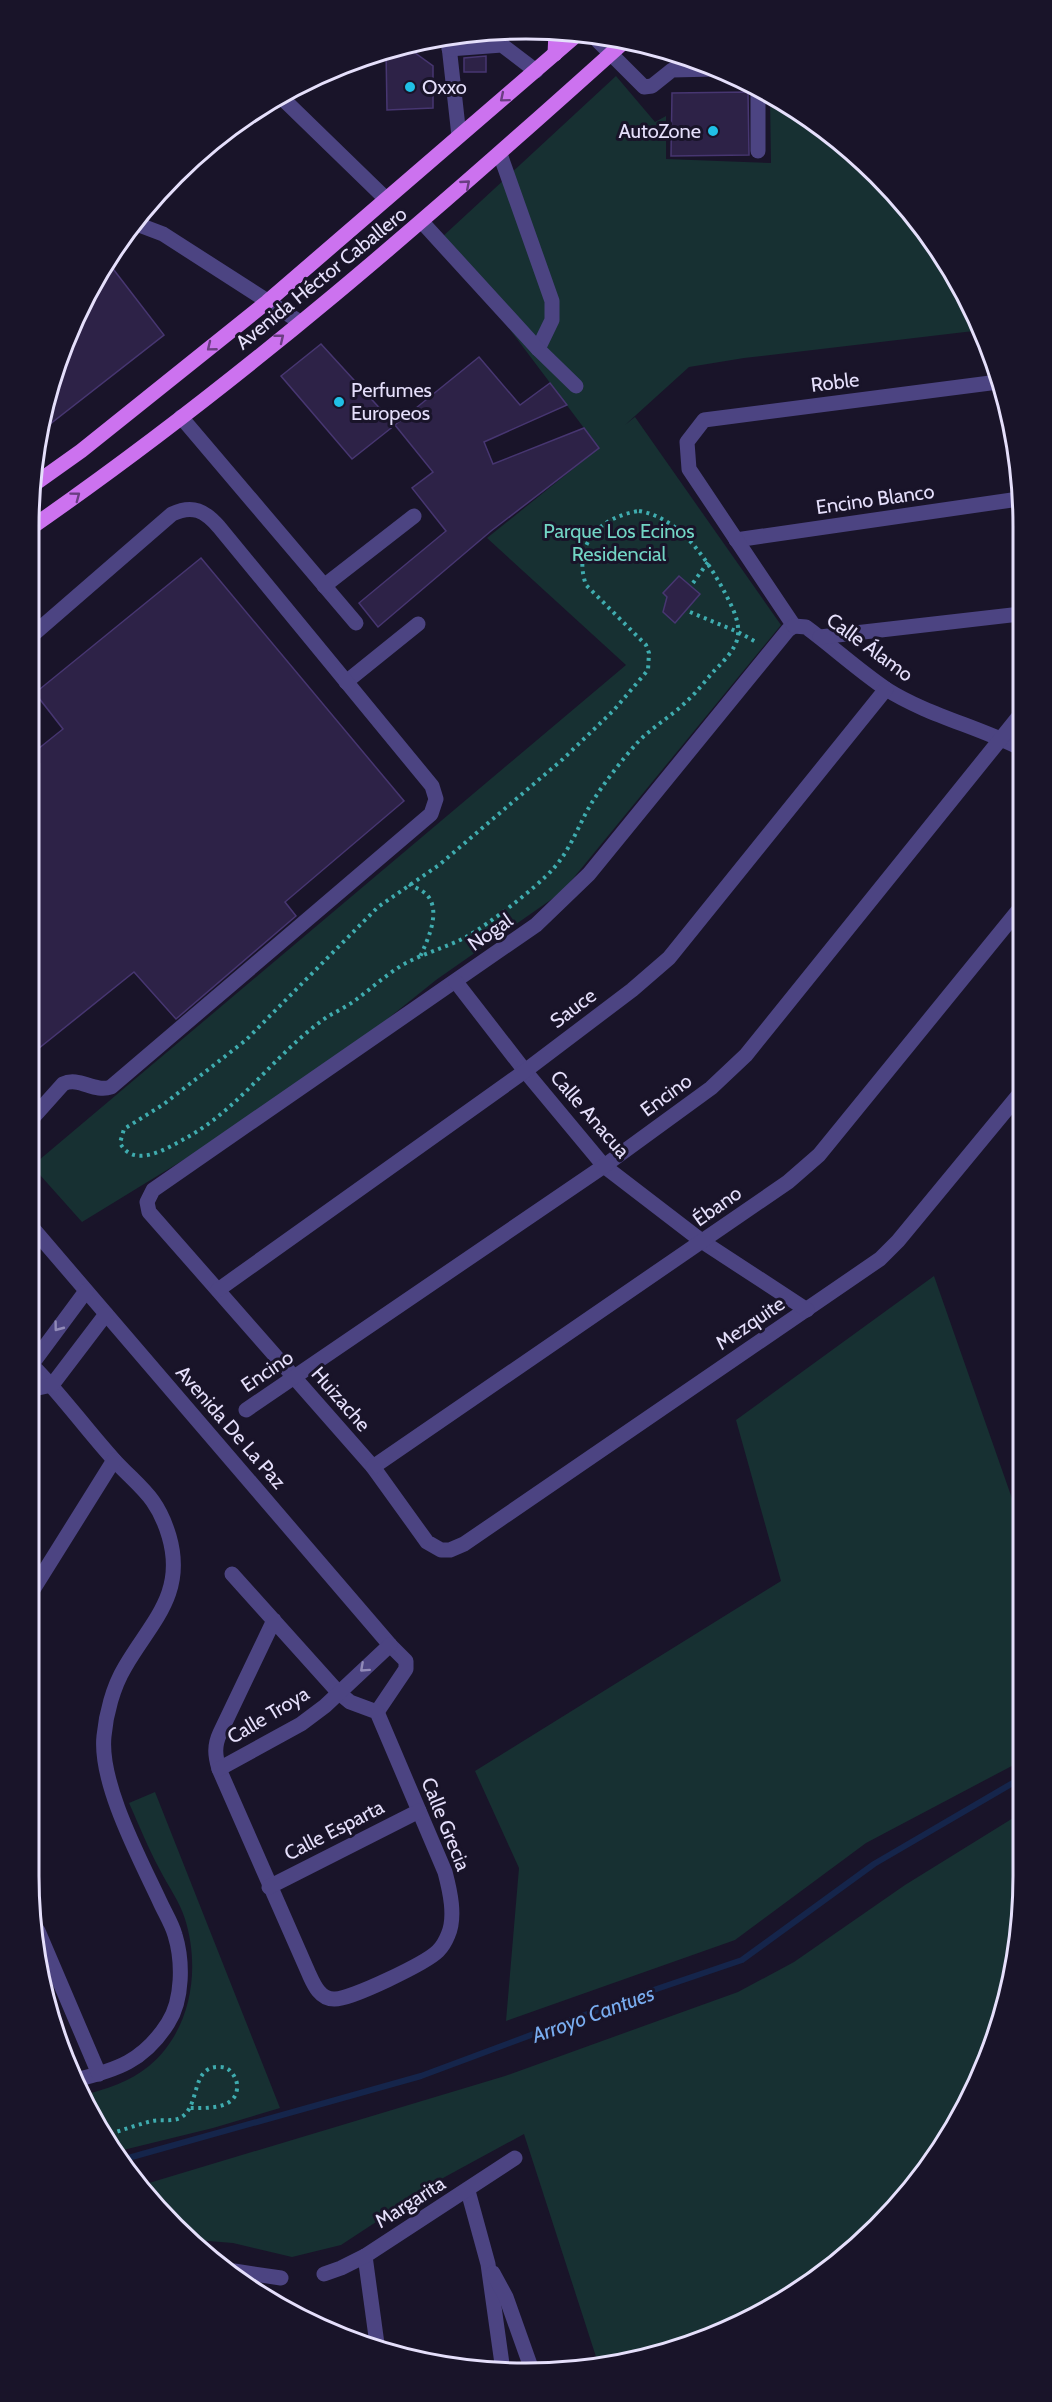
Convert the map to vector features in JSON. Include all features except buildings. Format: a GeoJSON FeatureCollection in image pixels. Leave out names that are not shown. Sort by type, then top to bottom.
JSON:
{"type":"FeatureCollection","features":[{"type":"Feature","properties":{"kind":"main road"},"geometry":{"type":"LineString","coordinates":[[555,54],[556,40]]}},
{"type":"Feature","properties":{"kind":"main road","name":"Avenida Héctor Caballero"},"geometry":{"type":"LineString","coordinates":[[41,479],[81,451],[267,302],[570,41]]}},
{"type":"Feature","properties":{"kind":"main road","name":"Avenida Héctor Caballero"},"geometry":{"type":"LineString","coordinates":[[39,521],[181,417],[423,222],[618,48]]}},
{"type":"Feature","properties":{"kind":"street"},"geometry":{"type":"LineString","coordinates":[[504,40],[536,70]]}},
{"type":"Feature","properties":{"kind":"street"},"geometry":{"type":"LineString","coordinates":[[448,45],[459,136]]}},
{"type":"Feature","properties":{"kind":"street"},"geometry":{"type":"LineString","coordinates":[[601,45],[644,87],[652,86],[672,70],[695,69]]}},
{"type":"Feature","properties":{"kind":"street"},"geometry":{"type":"LineString","coordinates":[[758,98],[758,151]]}},
{"type":"Feature","properties":{"kind":"street"},"geometry":{"type":"LineString","coordinates":[[286,102],[386,199]]}},
{"type":"Feature","properties":{"kind":"street"},"geometry":{"type":"LineString","coordinates":[[500,154],[552,301],[552,320],[538,349]]}},
{"type":"Feature","properties":{"kind":"street"},"geometry":{"type":"LineString","coordinates":[[423,222],[538,349],[576,386]]}},
{"type":"Feature","properties":{"kind":"street"},"geometry":{"type":"LineString","coordinates":[[142,227],[163,234],[300,322]]}},
{"type":"Feature","properties":{"kind":"street","name":"Roble"},"geometry":{"type":"LineString","coordinates":[[736,540],[689,470],[687,442],[704,420],[991,383]]}},
{"type":"Feature","properties":{"kind":"street"},"geometry":{"type":"LineString","coordinates":[[181,417],[356,623]]}},
{"type":"Feature","properties":{"kind":"street","name":"Encino Blanco"},"geometry":{"type":"LineString","coordinates":[[736,540],[1012,500]]}},
{"type":"Feature","properties":{"kind":"street"},"geometry":{"type":"LineString","coordinates":[[39,629],[172,514],[182,509],[193,508],[203,511],[215,522],[432,786],[436,799],[431,814],[111,1087],[101,1089],[68,1082],[39,1105]]}},
{"type":"Feature","properties":{"kind":"street"},"geometry":{"type":"LineString","coordinates":[[324,586],[414,516]]}},
{"type":"Feature","properties":{"kind":"street"},"geometry":{"type":"LineString","coordinates":[[736,540],[794,626]]}},
{"type":"Feature","properties":{"kind":"street"},"geometry":{"type":"LineString","coordinates":[[820,637],[1013,615]]}},
{"type":"Feature","properties":{"kind":"street"},"geometry":{"type":"LineString","coordinates":[[346,682],[418,624]]}},
{"type":"Feature","properties":{"kind":"street","name":"Calle Álamo"},"geometry":{"type":"LineString","coordinates":[[794,626],[806,627],[886,689],[938,715],[1013,744]]}},
{"type":"Feature","properties":{"kind":"street","name":"Nogal"},"geometry":{"type":"LineString","coordinates":[[147,1202],[148,1195],[153,1190],[536,925],[589,874],[770,652],[794,626]]}},
{"type":"Feature","properties":{"kind":"street","name":"Sauce"},"geometry":{"type":"LineString","coordinates":[[218,1290],[525,1071],[632,990],[669,958],[886,689]]}},
{"type":"Feature","properties":{"kind":"street","name":"Encino"},"geometry":{"type":"LineString","coordinates":[[246,1410],[604,1166],[711,1088],[746,1055],[1013,723]]}},
{"type":"Feature","properties":{"kind":"street","name":"Ébano"},"geometry":{"type":"LineString","coordinates":[[373,1467],[788,1182],[819,1155],[1013,918]]}},
{"type":"Feature","properties":{"kind":"street","name":"Calle Anacua"},"geometry":{"type":"LineString","coordinates":[[456,982],[525,1071],[604,1166],[703,1242],[807,1310]]}},
{"type":"Feature","properties":{"kind":"street","name":"Mezquite"},"geometry":{"type":"LineString","coordinates":[[464,1544],[880,1259],[898,1241],[1013,1102]]}},
{"type":"Feature","properties":{"kind":"street","name":"Huizache"},"geometry":{"type":"LineString","coordinates":[[147,1202],[149,1212],[373,1467],[433,1547],[450,1550],[464,1544]]}},
{"type":"Feature","properties":{"kind":"street","name":"Avenida De La Paz"},"geometry":{"type":"LineString","coordinates":[[39,1237],[406,1661],[406,1669],[377,1712]]}},
{"type":"Feature","properties":{"kind":"street"},"geometry":{"type":"LineString","coordinates":[[39,1354],[86,1291]]}},
{"type":"Feature","properties":{"kind":"street"},"geometry":{"type":"LineString","coordinates":[[39,1388],[52,1385],[106,1314]]}},
{"type":"Feature","properties":{"kind":"street"},"geometry":{"type":"LineString","coordinates":[[39,1374],[52,1385],[114,1460],[150,1495],[169,1537],[174,1559],[173,1580],[167,1599],[151,1629],[124,1668],[113,1696],[104,1734],[103,1755],[106,1776],[119,1809],[175,1935],[180,1964],[178,1999],[171,2019],[158,2038],[139,2057],[99,2074],[83,2078]]}},
{"type":"Feature","properties":{"kind":"street"},"geometry":{"type":"LineString","coordinates":[[39,1579],[114,1460]]}},
{"type":"Feature","properties":{"kind":"street"},"geometry":{"type":"LineString","coordinates":[[232,1574],[338,1692],[350,1702],[377,1712]]}},
{"type":"Feature","properties":{"kind":"street","name":"Calle Grecia"},"geometry":{"type":"LineString","coordinates":[[274,1620],[216,1743],[215,1754],[219,1769],[269,1887],[315,1987],[323,1996],[333,1999],[353,1994],[396,1975],[438,1951],[448,1936],[452,1922],[450,1888],[445,1872],[377,1712]]}},
{"type":"Feature","properties":{"kind":"street","name":"Calle Troya"},"geometry":{"type":"LineString","coordinates":[[219,1769],[301,1724],[325,1706],[390,1645]]}},
{"type":"Feature","properties":{"kind":"street","name":"Calle Esparta"},"geometry":{"type":"LineString","coordinates":[[269,1887],[419,1811]]}},
{"type":"Feature","properties":{"kind":"street"},"geometry":{"type":"LineString","coordinates":[[44,1944],[99,2074]]}},
{"type":"Feature","properties":{"kind":"street","name":"Margarita"},"geometry":{"type":"LineString","coordinates":[[324,2274],[365,2256],[468,2191],[515,2158]]}},
{"type":"Feature","properties":{"kind":"street"},"geometry":{"type":"LineString","coordinates":[[468,2191],[488,2264],[501,2362]]}},
{"type":"Feature","properties":{"kind":"street"},"geometry":{"type":"LineString","coordinates":[[365,2256],[376,2339]]}},
{"type":"Feature","properties":{"kind":"street"},"geometry":{"type":"LineString","coordinates":[[488,2264],[506,2297],[529,2363]]}},
{"type":"Feature","properties":{"kind":"street"},"geometry":{"type":"LineString","coordinates":[[244,2272],[281,2278]]}},
{"type":"Feature","properties":{"kind":"path"},"geometry":{"type":"LineString","coordinates":[[649,512],[682,534],[708,562],[731,605],[738,624],[736,642],[722,662],[686,702],[638,742],[592,803],[572,844],[553,869],[519,898],[467,936],[406,963],[384,977],[355,1001],[327,1017],[278,1057],[241,1097],[212,1122],[172,1145],[142,1157],[132,1156],[125,1151],[120,1143],[124,1129],[164,1104],[246,1040],[354,929],[378,907],[440,865],[563,759],[614,710],[648,670],[649,653],[646,645],[586,585],[582,572],[582,557],[590,537],[614,519],[627,513],[649,512]]}},
{"type":"Feature","properties":{"kind":"path"},"geometry":{"type":"LineString","coordinates":[[693,583],[708,562]]}},
{"type":"Feature","properties":{"kind":"path"},"geometry":{"type":"LineString","coordinates":[[690,612],[738,632],[763,646]]}},
{"type":"Feature","properties":{"kind":"path"},"geometry":{"type":"LineString","coordinates":[[409,884],[426,894],[431,904],[431,927],[420,957]]}},
{"type":"Feature","properties":{"kind":"path"},"geometry":{"type":"LineString","coordinates":[[113,2133],[155,2121],[179,2118],[190,2108],[201,2075],[213,2067],[226,2067],[230,2070],[238,2086],[237,2093],[231,2100],[220,2107],[190,2108]]}},
{"type":"Feature","properties":{"kind":"green space","name":"Parque Los Ecinos Residencial"},"geometry":{"type":"Polygon","coordinates":[[[616,76],[655,122],[666,116],[666,159],[771,163],[770,104],[797,121],[847,160],[892,205],[931,255],[972,331],[744,358],[689,367],[625,425],[635,417],[781,625],[562,892],[436,980],[365,1037],[229,1132],[82,1222],[39,1174],[39,1160],[626,665],[487,538],[599,448],[441,238],[616,76]]]}},
{"type":"Feature","properties":{"kind":"green space"},"geometry":{"type":"Polygon","coordinates":[[[934,1276],[1013,1501],[1013,1765],[866,1843],[735,1940],[506,2021],[519,1868],[475,1771],[781,1581],[736,1420],[934,1276]]]}},
{"type":"Feature","properties":{"kind":"green space"},"geometry":{"type":"Polygon","coordinates":[[[155,1792],[280,2108],[213,2128],[123,2150],[90,2093],[134,2076],[149,2066],[163,2052],[183,2018],[192,1979],[190,1939],[183,1913],[129,1803],[155,1792]]]}},
{"type":"Feature","properties":{"kind":"green space"},"geometry":{"type":"Polygon","coordinates":[[[1013,1818],[1012,1908],[1009,1940],[996,2002],[976,2062],[948,2120],[931,2147],[892,2197],[870,2220],[847,2242],[797,2281],[770,2298],[712,2326],[652,2346],[596,2358],[524,2134],[443,2178],[341,2245],[292,2257],[233,2243],[204,2241],[149,2183],[505,2076],[738,1992],[794,1962],[905,1885],[1013,1818]]]}},
{"type":"Feature","properties":{"kind":"waterway","name":"Arroyo Cantues"},"geometry":{"type":"LineString","coordinates":[[129,2158],[421,2076],[633,1997],[742,1960],[874,1864],[1013,1783]]}},
{"type":"Feature","properties":{"kind":"place","name":"Oxxo"},"geometry":{"type":"Point","coordinates":[410,87]}},
{"type":"Feature","properties":{"kind":"place","name":"AutoZone"},"geometry":{"type":"Point","coordinates":[713,131]}},
{"type":"Feature","properties":{"kind":"place","name":"Perfumes Europeos"},"geometry":{"type":"Point","coordinates":[339,402]}}]}
